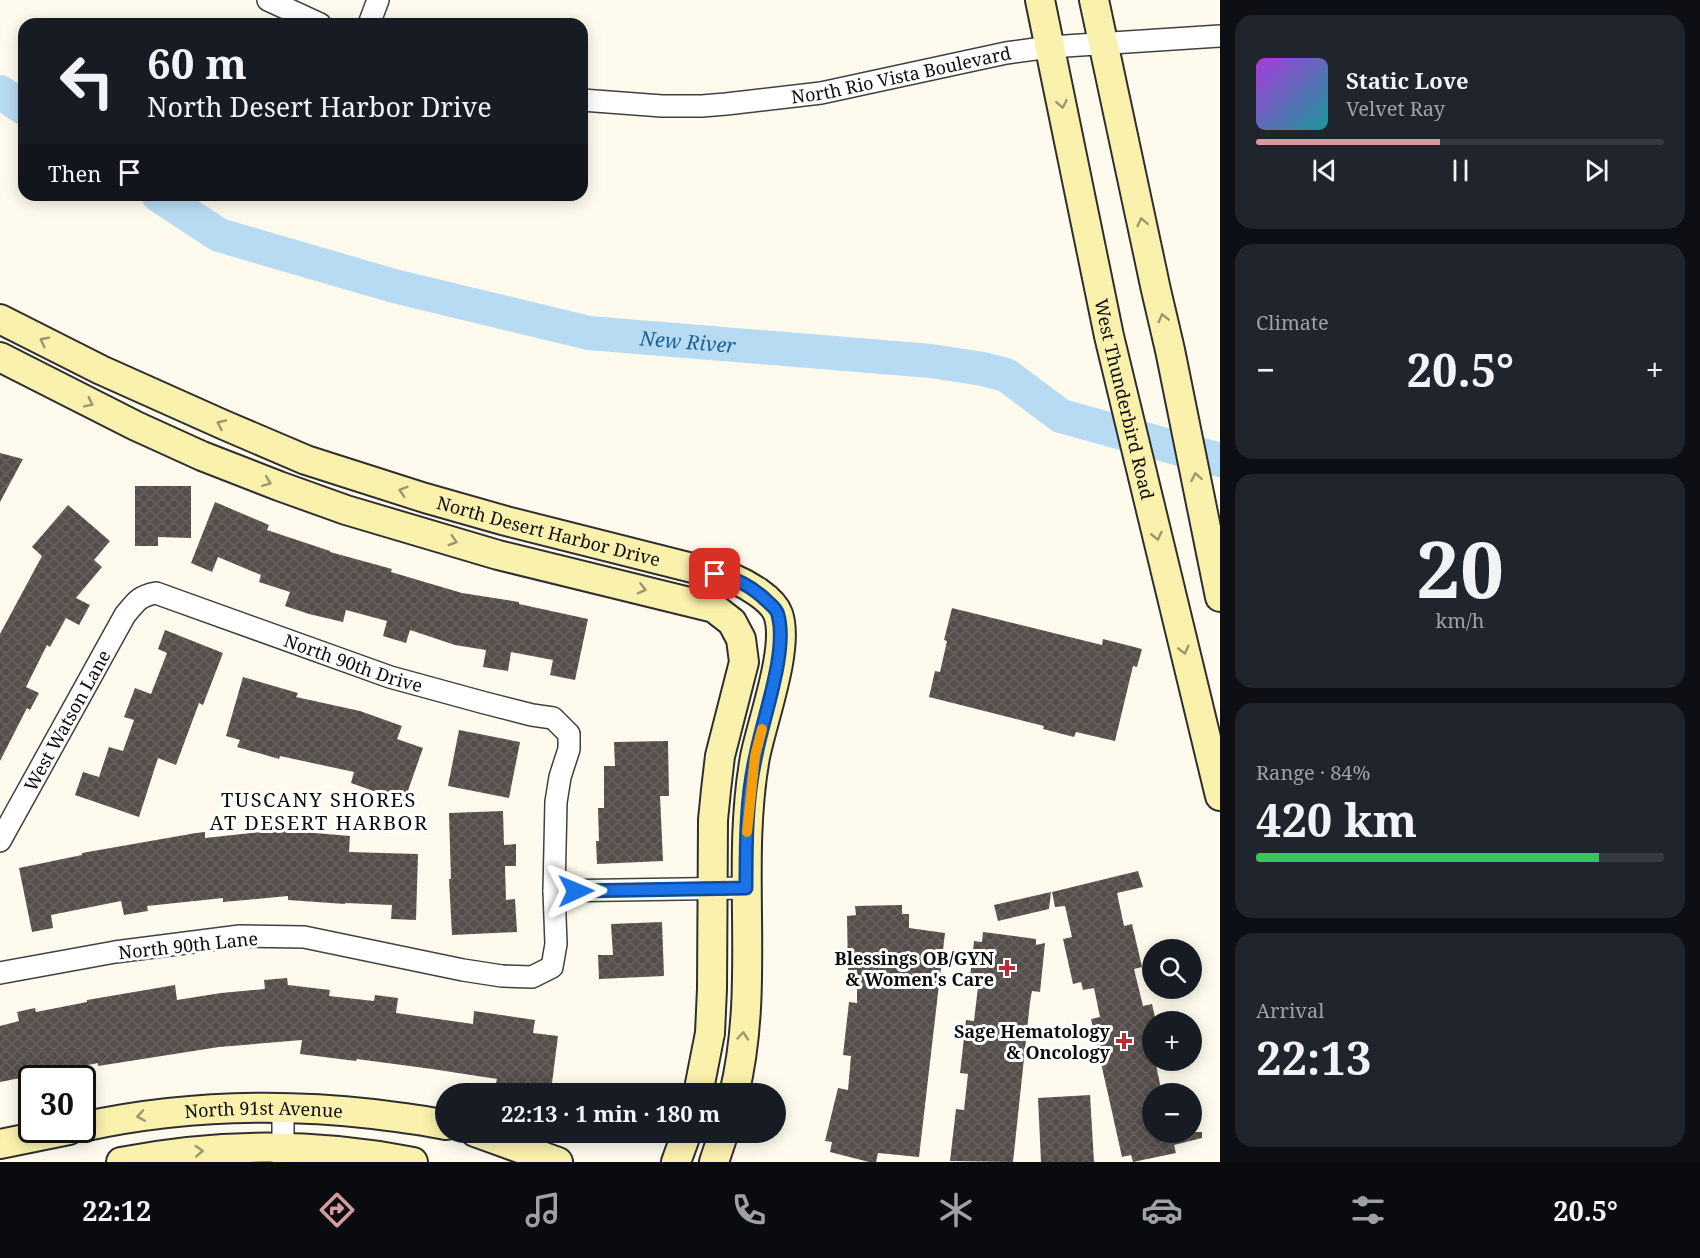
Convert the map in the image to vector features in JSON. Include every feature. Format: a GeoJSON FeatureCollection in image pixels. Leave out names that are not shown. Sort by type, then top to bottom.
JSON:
{"type":"FeatureCollection","features":[{"type":"Feature","properties":{"kind":"street"},"geometry":{"type":"LineString","coordinates":[[268,0],[307,18]]}},
{"type":"Feature","properties":{"kind":"street"},"geometry":{"type":"LineString","coordinates":[[371,18],[378,0]]}},
{"type":"Feature","properties":{"kind":"street","name":"West Thunderbird Road"},"geometry":{"type":"LineString","coordinates":[[1040,0],[1109,336],[1220,796]]}},
{"type":"Feature","properties":{"kind":"street"},"geometry":{"type":"LineString","coordinates":[[1094,0],[1170,350],[1220,597]]}},
{"type":"Feature","properties":{"kind":"street","name":"North Rio Vista Boulevard"},"geometry":{"type":"LineString","coordinates":[[588,100],[662,106],[702,106],[779,99],[821,93],[1006,53],[1050,47],[1220,36]]}},
{"type":"Feature","properties":{"kind":"street","name":"North Desert Harbor Drive"},"geometry":{"type":"LineString","coordinates":[[0,319],[101,370],[306,460],[414,495],[506,521],[732,578],[759,593],[778,613],[780,650],[755,756],[747,824],[745,1012],[736,1083]]}},
{"type":"Feature","properties":{"kind":"street","name":"North Desert Harbor Drive"},"geometry":{"type":"LineString","coordinates":[[0,357],[136,426],[202,456],[279,486],[346,510],[498,555],[714,608],[732,622],[741,639],[744,662],[720,756],[713,820],[710,1033],[700,1083]]}},
{"type":"Feature","properties":{"kind":"street","name":"North 90th Drive"},"geometry":{"type":"LineString","coordinates":[[136,601],[145,595],[156,593],[390,677],[485,704],[554,718],[569,734],[569,749],[560,777],[556,802],[554,891]]}},
{"type":"Feature","properties":{"kind":"street","name":"West Watson Lane"},"geometry":{"type":"LineString","coordinates":[[0,841],[125,615],[136,601]]}},
{"type":"Feature","properties":{"kind":"street"},"geometry":{"type":"LineString","coordinates":[[554,891],[746,888]]}},
{"type":"Feature","properties":{"kind":"street","name":"North 90th Lane"},"geometry":{"type":"LineString","coordinates":[[0,973],[115,952],[240,936],[304,937],[463,970],[502,976],[532,977],[552,967],[556,944],[554,891]]}},
{"type":"Feature","properties":{"kind":"street"},"geometry":{"type":"LineString","coordinates":[[283,1107],[283,1155]]}},
{"type":"Feature","properties":{"kind":"street","name":"North 91st Avenue"},"geometry":{"type":"LineString","coordinates":[[96,1124],[183,1111],[283,1107],[340,1110],[435,1123]]}},
{"type":"Feature","properties":{"kind":"street"},"geometry":{"type":"LineString","coordinates":[[0,1144],[18,1140]]}},
{"type":"Feature","properties":{"kind":"street"},"geometry":{"type":"LineString","coordinates":[[505,1143],[558,1162]]}},
{"type":"Feature","properties":{"kind":"street"},"geometry":{"type":"LineString","coordinates":[[676,1162],[683,1143]]}},
{"type":"Feature","properties":{"kind":"street"},"geometry":{"type":"LineString","coordinates":[[714,1162],[720,1143]]}},
{"type":"Feature","properties":{"kind":"street","name":"North 91st Avenue"},"geometry":{"type":"LineString","coordinates":[[121,1162],[180,1152],[229,1149],[283,1155],[327,1149],[413,1162]]}},
{"type":"Feature","properties":{"kind":"building"},"geometry":{"type":"Polygon","coordinates":[[[0,453],[23,459],[0,502],[0,453]]]}},
{"type":"Feature","properties":{"kind":"building"},"geometry":{"type":"Polygon","coordinates":[[[135,486],[191,486],[191,538],[158,537],[158,546],[135,546],[135,486]]]}},
{"type":"Feature","properties":{"kind":"building"},"geometry":{"type":"Polygon","coordinates":[[[215,502],[269,525],[267,530],[330,552],[392,569],[391,572],[462,593],[519,602],[519,604],[588,619],[575,680],[550,675],[553,660],[511,652],[508,671],[483,667],[486,650],[455,645],[410,630],[406,643],[383,636],[387,621],[346,610],[343,622],[309,614],[285,606],[290,592],[259,582],[261,575],[218,557],[212,572],[191,563],[215,502]]]}},
{"type":"Feature","properties":{"kind":"building"},"geometry":{"type":"Polygon","coordinates":[[[68,505],[110,541],[94,560],[102,567],[76,598],[90,605],[79,625],[66,618],[50,647],[47,645],[26,687],[39,693],[30,710],[27,708],[0,761],[0,634],[42,556],[32,547],[68,505]]]}},
{"type":"Feature","properties":{"kind":"building"},"geometry":{"type":"Polygon","coordinates":[[[952,608],[1102,645],[1103,639],[1142,649],[1137,667],[1133,666],[1115,741],[1076,732],[1074,737],[1043,729],[1044,726],[929,697],[935,671],[940,672],[947,641],[944,640],[952,608]]]}},
{"type":"Feature","properties":{"kind":"building"},"geometry":{"type":"Polygon","coordinates":[[[165,630],[223,653],[203,705],[199,703],[176,765],[158,758],[139,817],[75,795],[83,772],[99,777],[109,747],[123,751],[134,720],[124,717],[135,688],[151,694],[167,653],[158,649],[165,630]]]}},
{"type":"Feature","properties":{"kind":"building"},"geometry":{"type":"Polygon","coordinates":[[[243,677],[298,693],[296,697],[360,711],[402,726],[397,739],[423,748],[404,802],[351,783],[354,772],[280,756],[279,759],[237,747],[240,740],[226,736],[243,677]]]}},
{"type":"Feature","properties":{"kind":"building"},"geometry":{"type":"Polygon","coordinates":[[[459,730],[520,742],[509,798],[448,786],[459,730]]]}},
{"type":"Feature","properties":{"kind":"building"},"geometry":{"type":"Polygon","coordinates":[[[668,741],[669,796],[660,796],[663,861],[597,864],[598,808],[604,808],[604,766],[615,766],[614,742],[668,741]]]}},
{"type":"Feature","properties":{"kind":"building"},"geometry":{"type":"Polygon","coordinates":[[[503,811],[504,845],[516,844],[516,866],[505,866],[506,900],[515,899],[517,932],[452,935],[449,813],[503,811]]]}},
{"type":"Feature","properties":{"kind":"building"},"geometry":{"type":"Polygon","coordinates":[[[279,830],[350,836],[349,852],[418,854],[416,920],[391,919],[392,905],[288,900],[288,896],[223,902],[223,898],[147,906],[148,911],[124,915],[121,901],[51,915],[53,928],[32,932],[19,868],[82,855],[82,853],[196,833],[205,832],[205,838],[279,830]]]}},
{"type":"Feature","properties":{"kind":"building"},"geometry":{"type":"Polygon","coordinates":[[[1138,871],[1143,887],[1117,893],[1124,926],[1132,924],[1142,967],[1134,969],[1143,1006],[1152,1004],[1154,1011],[1142,1011],[1142,1071],[1157,1071],[1160,1083],[1142,1083],[1142,1143],[1182,1143],[1174,1145],[1176,1153],[1133,1162],[1131,1155],[1122,1157],[1091,1019],[1100,1017],[1094,988],[1083,990],[1081,982],[1073,984],[1063,939],[1072,937],[1065,906],[1055,907],[1052,892],[1138,871]]]}},
{"type":"Feature","properties":{"kind":"building"},"geometry":{"type":"Polygon","coordinates":[[[1051,892],[1049,909],[998,921],[994,905],[1051,892]]]}},
{"type":"Feature","properties":{"kind":"building"},"geometry":{"type":"Polygon","coordinates":[[[902,905],[902,914],[909,914],[909,928],[945,933],[919,1157],[878,1153],[876,1162],[869,1162],[830,1152],[832,1142],[825,1141],[838,1088],[848,1090],[851,1056],[843,1055],[849,1002],[857,1003],[857,970],[848,970],[847,916],[856,915],[855,906],[902,905]]]}},
{"type":"Feature","properties":{"kind":"building"},"geometry":{"type":"Polygon","coordinates":[[[662,922],[664,976],[599,979],[598,955],[613,955],[611,924],[662,922]]]}},
{"type":"Feature","properties":{"kind":"building"},"geometry":{"type":"Polygon","coordinates":[[[983,932],[1036,939],[1036,945],[1045,943],[1040,992],[1032,991],[1030,1002],[1013,1162],[950,1161],[956,1109],[964,1110],[968,1074],[960,1073],[966,1020],[974,1021],[978,987],[969,986],[974,941],[982,942],[983,932]]]}},
{"type":"Feature","properties":{"kind":"building"},"geometry":{"type":"Polygon","coordinates":[[[287,978],[288,985],[330,990],[329,996],[374,1001],[375,995],[398,998],[396,1013],[473,1024],[474,1011],[535,1020],[533,1033],[558,1036],[552,1083],[496,1083],[497,1079],[432,1069],[300,1054],[302,1040],[219,1047],[98,1066],[98,1063],[18,1065],[18,1079],[0,1082],[0,1026],[19,1021],[17,1012],[35,1008],[36,1012],[87,1002],[87,1000],[175,985],[177,1000],[265,989],[264,980],[287,978]]]}},
{"type":"Feature","properties":{"kind":"building"},"geometry":{"type":"Polygon","coordinates":[[[1090,1095],[1094,1162],[1041,1162],[1038,1098],[1090,1095]]]}},
{"type":"Feature","properties":{"kind":"waterway","name":"New River"},"geometry":{"type":"LineString","coordinates":[[0,92],[18,104]]}},
{"type":"Feature","properties":{"kind":"waterway","name":"New River"},"geometry":{"type":"LineString","coordinates":[[167,201],[219,235],[394,286],[589,333],[931,361],[983,369],[1006,375],[1061,416],[1220,460]]}},
{"type":"Feature","properties":{"kind":"slow traffic"},"geometry":{"type":"LineString","coordinates":[[747,832],[755,756],[762,729]]}},
{"type":"Feature","properties":{"kind":"place","name":"Blessings OB/GYN & Women's Care"},"geometry":{"type":"Point","coordinates":[1007,968]}},
{"type":"Feature","properties":{"kind":"place","name":"Sage Hematology & Oncology"},"geometry":{"type":"Point","coordinates":[1124,1041]}},
{"type":"Feature","properties":{"kind":"district","name":"TUSCANY SHORES AT DESERT HARBOR"},"geometry":{"type":"Point","coordinates":[319,810]}},
{"type":"Feature","properties":{"kind":"route"},"geometry":{"type":"LineString","coordinates":[[576,891],[746,888],[747,824],[755,756],[780,650],[780,630],[778,613],[759,593],[732,578],[715,574]]}}]}
